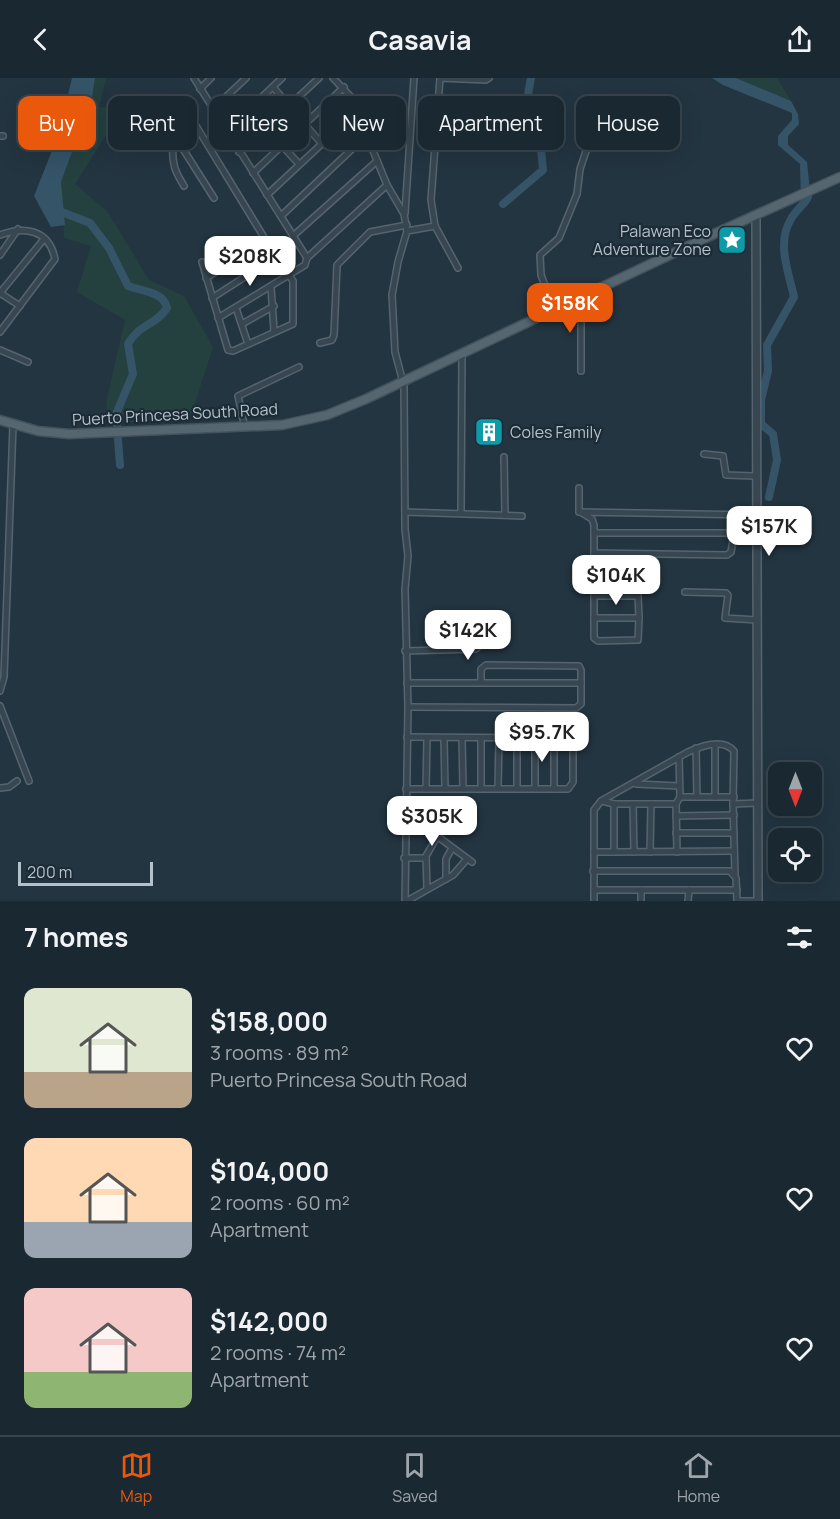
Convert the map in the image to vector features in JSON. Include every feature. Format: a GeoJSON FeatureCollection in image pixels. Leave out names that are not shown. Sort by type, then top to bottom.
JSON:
{"type":"FeatureCollection","features":[{"type":"Feature","properties":{"kind":"main road","name":"Puerto Princesa South Road"},"geometry":{"type":"LineString","coordinates":[[0,420],[13,425],[59,434],[246,428],[311,420],[342,410],[756,214],[840,177]]}},
{"type":"Feature","properties":{"kind":"street"},"geometry":{"type":"LineString","coordinates":[[194,78],[209,103]]}},
{"type":"Feature","properties":{"kind":"street"},"geometry":{"type":"LineString","coordinates":[[200,88],[211,78]]}},
{"type":"Feature","properties":{"kind":"street"},"geometry":{"type":"LineString","coordinates":[[227,96],[246,78]]}},
{"type":"Feature","properties":{"kind":"street"},"geometry":{"type":"LineString","coordinates":[[263,96],[282,78]]}},
{"type":"Feature","properties":{"kind":"street"},"geometry":{"type":"LineString","coordinates":[[299,96],[318,78]]}},
{"type":"Feature","properties":{"kind":"street"},"geometry":{"type":"LineString","coordinates":[[333,78],[344,87],[349,96]]}},
{"type":"Feature","properties":{"kind":"street"},"geometry":{"type":"LineString","coordinates":[[406,813],[469,860],[446,879],[406,901],[404,858],[408,707],[405,651],[408,556],[403,381],[395,352],[393,295],[395,274],[407,228],[404,214],[414,78]]}},
{"type":"Feature","properties":{"kind":"street"},"geometry":{"type":"LineString","coordinates":[[458,268],[435,226],[431,200],[440,78],[489,78]]}},
{"type":"Feature","properties":{"kind":"street"},"geometry":{"type":"LineString","coordinates":[[273,87],[280,96]]}},
{"type":"Feature","properties":{"kind":"street"},"geometry":{"type":"LineString","coordinates":[[309,121],[344,87]]}},
{"type":"Feature","properties":{"kind":"street"},"geometry":{"type":"LineString","coordinates":[[197,128],[276,257],[290,274],[293,285],[294,322],[233,351],[228,350],[202,262]]}},
{"type":"Feature","properties":{"kind":"street"},"geometry":{"type":"LineString","coordinates":[[267,195],[321,143],[309,130]]}},
{"type":"Feature","properties":{"kind":"street"},"geometry":{"type":"LineString","coordinates":[[174,150],[173,162],[184,186]]}},
{"type":"Feature","properties":{"kind":"street"},"geometry":{"type":"LineString","coordinates":[[184,150],[214,198]]}},
{"type":"Feature","properties":{"kind":"street"},"geometry":{"type":"LineString","coordinates":[[253,173],[278,150]]}},
{"type":"Feature","properties":{"kind":"street"},"geometry":{"type":"LineString","coordinates":[[287,150],[299,164]]}},
{"type":"Feature","properties":{"kind":"street"},"geometry":{"type":"LineString","coordinates":[[281,216],[351,150]]}},
{"type":"Feature","properties":{"kind":"street"},"geometry":{"type":"LineString","coordinates":[[373,150],[387,185],[404,214]]}},
{"type":"Feature","properties":{"kind":"street"},"geometry":{"type":"LineString","coordinates":[[555,309],[541,275],[540,255],[559,238],[575,200],[586,150]]}},
{"type":"Feature","properties":{"kind":"street"},"geometry":{"type":"LineString","coordinates":[[239,152],[307,258]]}},
{"type":"Feature","properties":{"kind":"street"},"geometry":{"type":"LineString","coordinates":[[293,236],[377,161]]}},
{"type":"Feature","properties":{"kind":"street"},"geometry":{"type":"LineString","coordinates":[[218,318],[305,265],[307,258],[387,185]]}},
{"type":"Feature","properties":{"kind":"street"},"geometry":{"type":"LineString","coordinates":[[594,901],[594,808],[601,801],[636,784],[696,748],[715,744],[729,746],[734,751],[734,851],[737,901],[758,901],[755,476],[758,248],[756,214]]}},
{"type":"Feature","properties":{"kind":"street"},"geometry":{"type":"LineString","coordinates":[[320,343],[332,340],[334,335],[337,265],[370,232],[435,226]]}},
{"type":"Feature","properties":{"kind":"street"},"geometry":{"type":"LineString","coordinates":[[0,255],[18,229]]}},
{"type":"Feature","properties":{"kind":"street"},"geometry":{"type":"LineString","coordinates":[[0,235],[18,229],[34,230],[44,239],[54,255],[54,261],[0,332]]}},
{"type":"Feature","properties":{"kind":"street"},"geometry":{"type":"LineString","coordinates":[[20,306],[0,293],[44,239]]}},
{"type":"Feature","properties":{"kind":"street"},"geometry":{"type":"LineString","coordinates":[[206,278],[266,240]]}},
{"type":"Feature","properties":{"kind":"street"},"geometry":{"type":"LineString","coordinates":[[212,298],[276,257]]}},
{"type":"Feature","properties":{"kind":"street"},"geometry":{"type":"LineString","coordinates":[[271,287],[274,331]]}},
{"type":"Feature","properties":{"kind":"street"},"geometry":{"type":"LineString","coordinates":[[581,297],[581,371]]}},
{"type":"Feature","properties":{"kind":"street"},"geometry":{"type":"LineString","coordinates":[[242,324],[273,306]]}},
{"type":"Feature","properties":{"kind":"street"},"geometry":{"type":"LineString","coordinates":[[236,308],[248,344]]}},
{"type":"Feature","properties":{"kind":"street"},"geometry":{"type":"LineString","coordinates":[[0,350],[28,362]]}},
{"type":"Feature","properties":{"kind":"street"},"geometry":{"type":"LineString","coordinates":[[461,513],[462,352]]}},
{"type":"Feature","properties":{"kind":"street"},"geometry":{"type":"LineString","coordinates":[[246,428],[238,396],[299,367]]}},
{"type":"Feature","properties":{"kind":"street"},"geometry":{"type":"LineString","coordinates":[[0,691],[3,680],[13,425]]}},
{"type":"Feature","properties":{"kind":"street"},"geometry":{"type":"LineString","coordinates":[[704,454],[723,456],[725,475],[755,476]]}},
{"type":"Feature","properties":{"kind":"street"},"geometry":{"type":"LineString","coordinates":[[504,457],[505,515]]}},
{"type":"Feature","properties":{"kind":"street"},"geometry":{"type":"LineString","coordinates":[[579,488],[579,512]]}},
{"type":"Feature","properties":{"kind":"street"},"geometry":{"type":"LineString","coordinates":[[405,512],[522,516]]}},
{"type":"Feature","properties":{"kind":"street"},"geometry":{"type":"LineString","coordinates":[[579,512],[755,515]]}},
{"type":"Feature","properties":{"kind":"street"},"geometry":{"type":"LineString","coordinates":[[579,512],[592,519],[594,533],[595,639],[639,640],[639,554]]}},
{"type":"Feature","properties":{"kind":"street"},"geometry":{"type":"LineString","coordinates":[[594,553],[728,555],[735,533],[737,515]]}},
{"type":"Feature","properties":{"kind":"street"},"geometry":{"type":"LineString","coordinates":[[594,533],[735,533]]}},
{"type":"Feature","properties":{"kind":"street"},"geometry":{"type":"LineString","coordinates":[[594,574],[638,574]]}},
{"type":"Feature","properties":{"kind":"street"},"geometry":{"type":"LineString","coordinates":[[686,592],[726,593],[728,595],[723,615],[725,618],[757,620]]}},
{"type":"Feature","properties":{"kind":"street"},"geometry":{"type":"LineString","coordinates":[[594,596],[638,596]]}},
{"type":"Feature","properties":{"kind":"street"},"geometry":{"type":"LineString","coordinates":[[405,651],[476,649],[481,644],[495,614]]}},
{"type":"Feature","properties":{"kind":"street"},"geometry":{"type":"LineString","coordinates":[[594,618],[639,618]]}},
{"type":"Feature","properties":{"kind":"street"},"geometry":{"type":"LineString","coordinates":[[408,707],[576,708],[581,704],[581,669],[577,666],[486,665],[481,669],[481,682]]}},
{"type":"Feature","properties":{"kind":"street"},"geometry":{"type":"LineString","coordinates":[[407,683],[581,683]]}},
{"type":"Feature","properties":{"kind":"street"},"geometry":{"type":"LineString","coordinates":[[0,706],[29,781]]}},
{"type":"Feature","properties":{"kind":"street"},"geometry":{"type":"LineString","coordinates":[[406,789],[568,789],[573,782],[572,741],[567,738],[407,737]]}},
{"type":"Feature","properties":{"kind":"street"},"geometry":{"type":"LineString","coordinates":[[426,789],[427,738]]}},
{"type":"Feature","properties":{"kind":"street"},"geometry":{"type":"LineString","coordinates":[[444,738],[445,789]]}},
{"type":"Feature","properties":{"kind":"street"},"geometry":{"type":"LineString","coordinates":[[462,738],[463,788]]}},
{"type":"Feature","properties":{"kind":"street"},"geometry":{"type":"LineString","coordinates":[[481,738],[481,788]]}},
{"type":"Feature","properties":{"kind":"street"},"geometry":{"type":"LineString","coordinates":[[498,788],[499,738]]}},
{"type":"Feature","properties":{"kind":"street"},"geometry":{"type":"LineString","coordinates":[[517,738],[517,788]]}},
{"type":"Feature","properties":{"kind":"street"},"geometry":{"type":"LineString","coordinates":[[535,738],[535,788]]}},
{"type":"Feature","properties":{"kind":"street"},"geometry":{"type":"LineString","coordinates":[[554,738],[554,789]]}},
{"type":"Feature","properties":{"kind":"street"},"geometry":{"type":"LineString","coordinates":[[715,744],[715,797]]}},
{"type":"Feature","properties":{"kind":"street"},"geometry":{"type":"LineString","coordinates":[[696,748],[697,797]]}},
{"type":"Feature","properties":{"kind":"street"},"geometry":{"type":"LineString","coordinates":[[677,852],[675,804],[680,797],[679,757]]}},
{"type":"Feature","properties":{"kind":"street"},"geometry":{"type":"LineString","coordinates":[[0,788],[9,787],[17,781]]}},
{"type":"Feature","properties":{"kind":"street"},"geometry":{"type":"LineString","coordinates":[[636,784],[679,786]]}},
{"type":"Feature","properties":{"kind":"street"},"geometry":{"type":"LineString","coordinates":[[680,797],[715,797],[757,803]]}},
{"type":"Feature","properties":{"kind":"street"},"geometry":{"type":"LineString","coordinates":[[601,801],[614,804],[675,804]]}},
{"type":"Feature","properties":{"kind":"street"},"geometry":{"type":"LineString","coordinates":[[614,804],[614,852]]}},
{"type":"Feature","properties":{"kind":"street"},"geometry":{"type":"LineString","coordinates":[[633,804],[634,852]]}},
{"type":"Feature","properties":{"kind":"street"},"geometry":{"type":"LineString","coordinates":[[650,852],[651,804]]}},
{"type":"Feature","properties":{"kind":"street"},"geometry":{"type":"LineString","coordinates":[[676,816],[734,816]]}},
{"type":"Feature","properties":{"kind":"street"},"geometry":{"type":"LineString","coordinates":[[676,833],[734,833]]}},
{"type":"Feature","properties":{"kind":"street"},"geometry":{"type":"LineString","coordinates":[[427,889],[426,858],[437,837]]}},
{"type":"Feature","properties":{"kind":"street"},"geometry":{"type":"LineString","coordinates":[[446,879],[446,859],[452,848]]}},
{"type":"Feature","properties":{"kind":"street"},"geometry":{"type":"LineString","coordinates":[[594,852],[734,851]]}},
{"type":"Feature","properties":{"kind":"street"},"geometry":{"type":"LineString","coordinates":[[404,858],[426,858]]}},
{"type":"Feature","properties":{"kind":"street"},"geometry":{"type":"LineString","coordinates":[[593,871],[730,871],[735,874]]}},
{"type":"Feature","properties":{"kind":"street"},"geometry":{"type":"LineString","coordinates":[[594,890],[737,890]]}},
{"type":"Feature","properties":{"kind":"street"},"geometry":{"type":"LineString","coordinates":[[641,890],[641,901]]}},
{"type":"Feature","properties":{"kind":"street"},"geometry":{"type":"LineString","coordinates":[[688,901],[689,890]]}},
{"type":"Feature","properties":{"kind":"green space"},"geometry":{"type":"Polygon","coordinates":[[[95,78],[106,78],[99,107],[108,108],[108,132],[75,184],[107,211],[149,280],[184,296],[213,347],[190,418],[110,423],[106,403],[125,320],[77,292],[91,246],[64,238],[61,182],[73,150],[96,150],[96,96],[92,96],[95,78]]]}},
{"type":"Feature","properties":{"kind":"green space"},"geometry":{"type":"Polygon","coordinates":[[[736,78],[777,78],[791,101],[736,78]]]}},
{"type":"Feature","properties":{"kind":"water"},"geometry":{"type":"Polygon","coordinates":[[[72,78],[95,78],[92,96],[68,96],[72,78]]]}},
{"type":"Feature","properties":{"kind":"water"},"geometry":{"type":"Polygon","coordinates":[[[712,78],[736,78],[791,101],[798,114],[799,124],[788,136],[788,145],[807,162],[811,200],[806,207],[801,203],[800,164],[778,145],[778,136],[792,120],[792,113],[723,85],[712,78]]]}},
{"type":"Feature","properties":{"kind":"water"},"geometry":{"type":"Polygon","coordinates":[[[52,150],[73,150],[61,182],[65,225],[51,227],[34,196],[52,150]]]}},
{"type":"Feature","properties":{"kind":"waterway"},"geometry":{"type":"LineString","coordinates":[[503,204],[543,170],[539,126],[526,105],[531,78]]}},
{"type":"Feature","properties":{"kind":"waterway"},"geometry":{"type":"LineString","coordinates":[[769,497],[777,460],[773,434],[761,424],[761,400],[768,371],[767,345],[794,297],[785,258],[784,238],[791,219],[808,197]]}},
{"type":"Feature","properties":{"kind":"waterway"},"geometry":{"type":"LineString","coordinates":[[54,209],[90,223],[109,248],[128,286],[157,295],[167,308],[158,318],[137,332],[128,344],[133,374],[116,414],[120,465]]}},
{"type":"Feature","properties":{"kind":"place","name":"Palawan Eco Adventure Zone"},"geometry":{"type":"Point","coordinates":[732,240]}},
{"type":"Feature","properties":{"kind":"place","name":"Coles Family"},"geometry":{"type":"Point","coordinates":[489,432]}}]}
